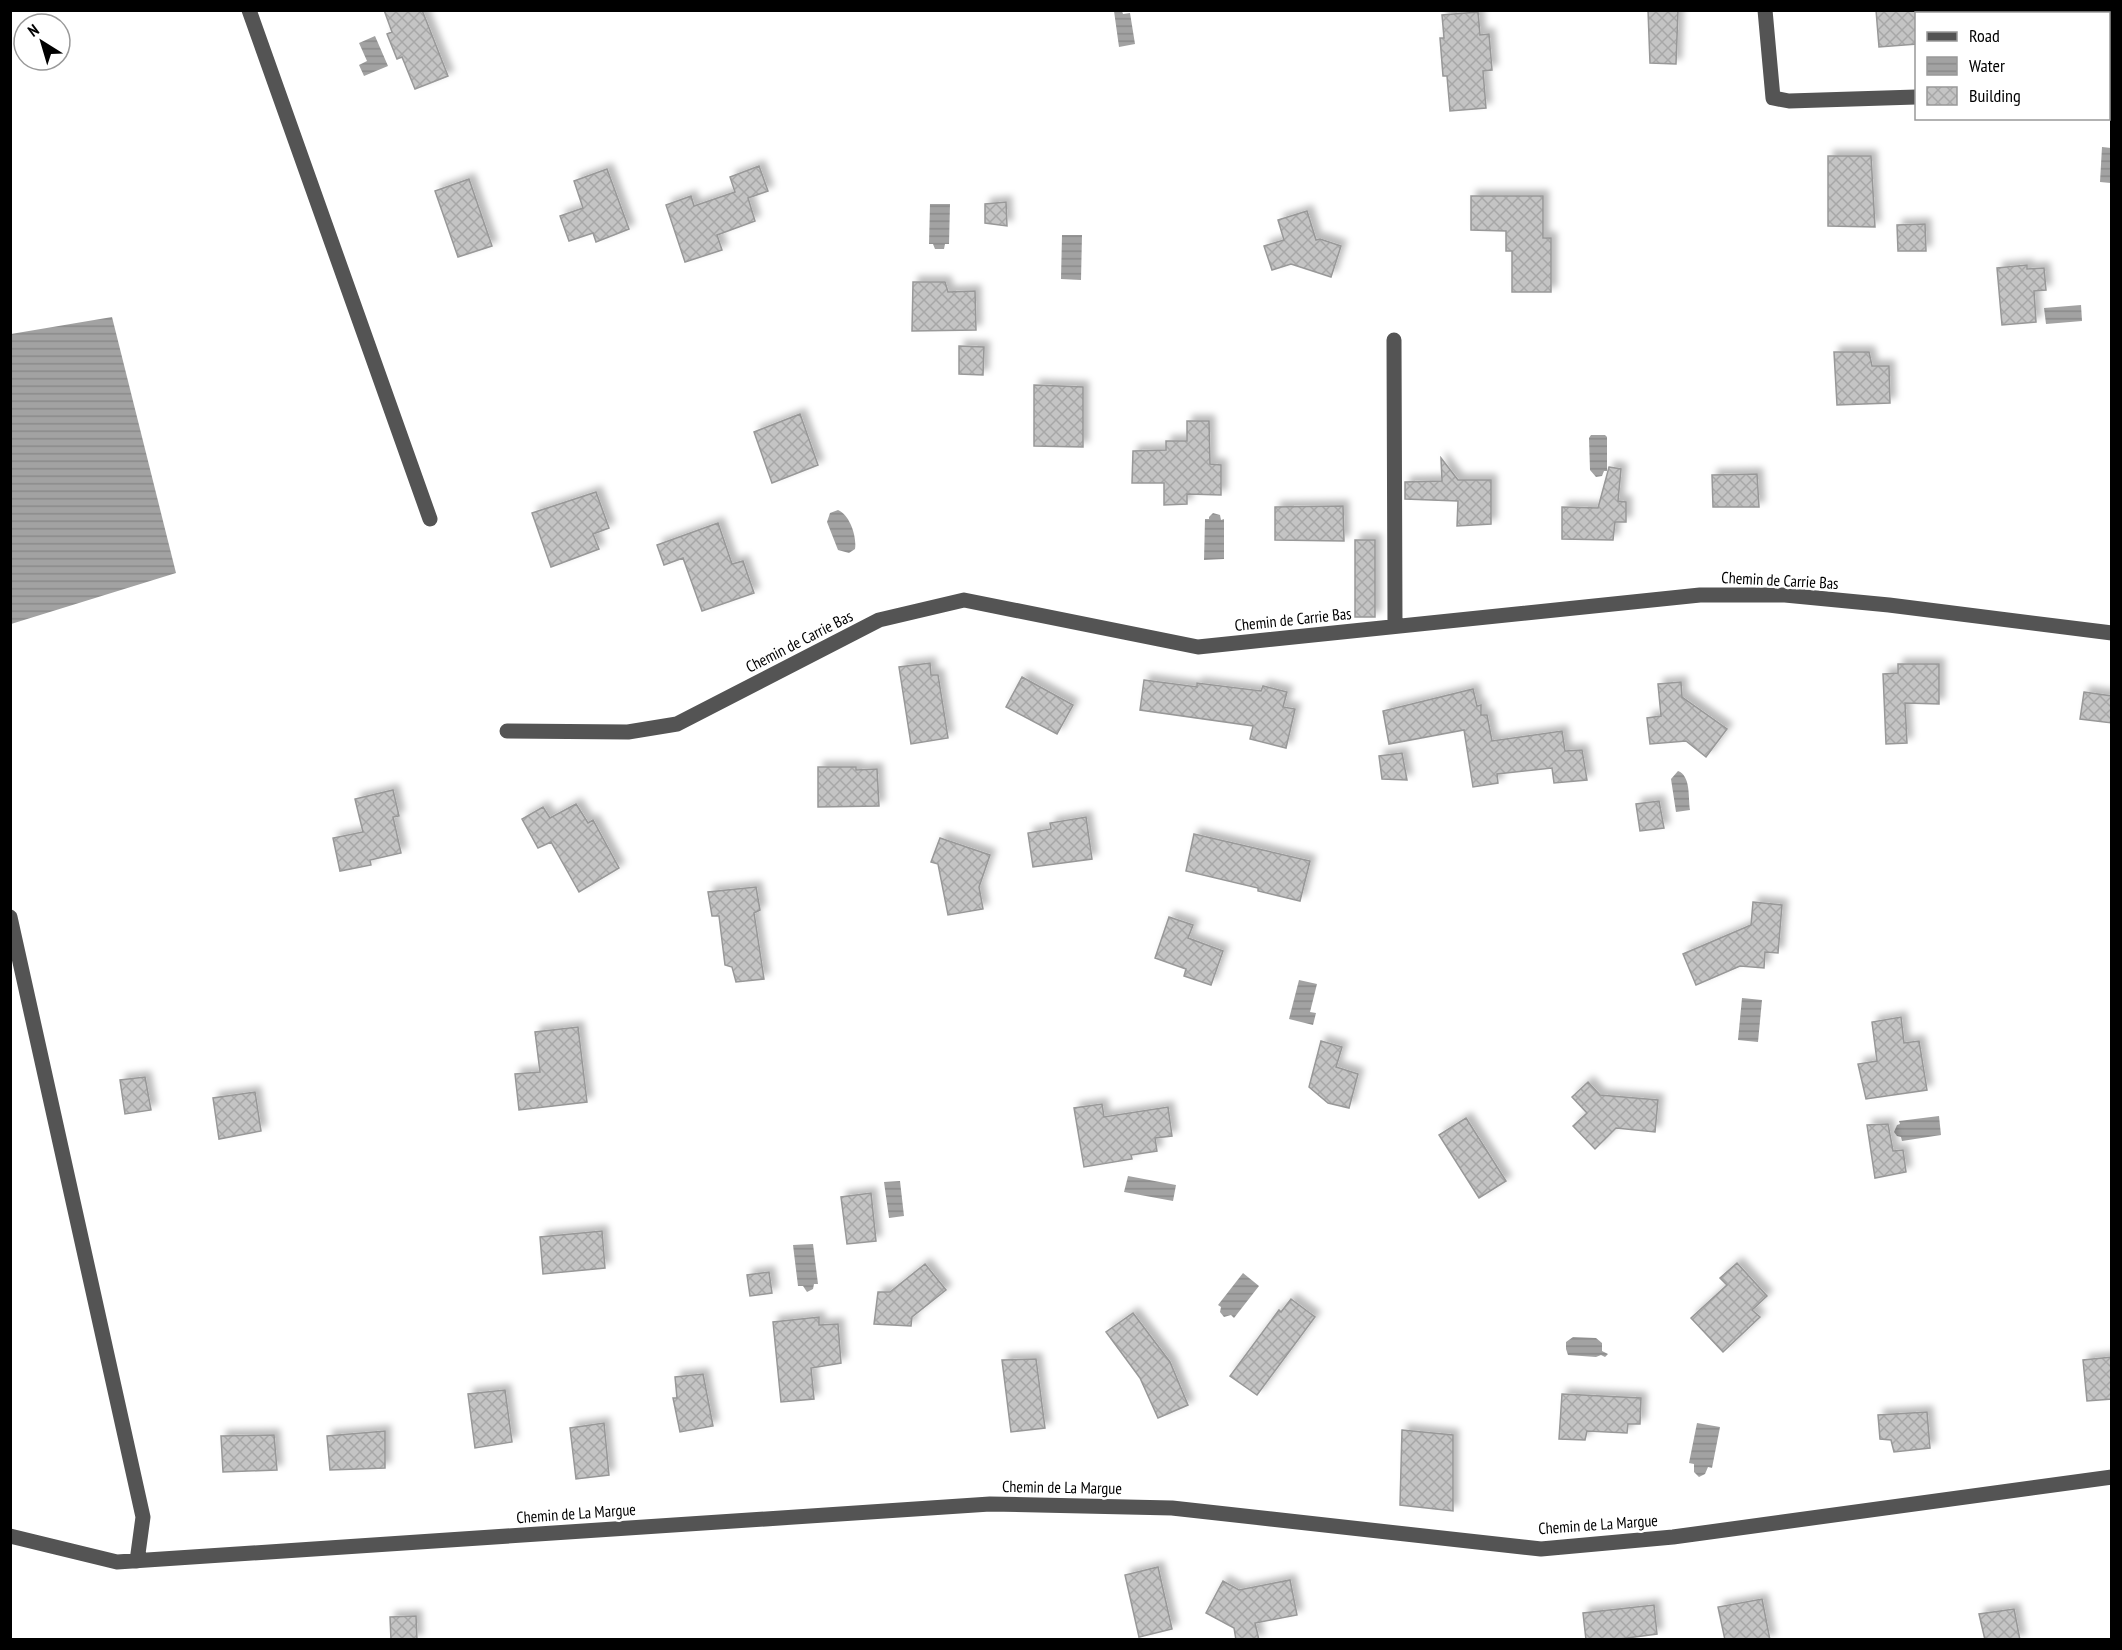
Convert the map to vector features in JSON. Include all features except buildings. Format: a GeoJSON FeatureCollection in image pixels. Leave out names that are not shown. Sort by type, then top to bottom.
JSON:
{"type":"FeatureCollection","features":[{"type":"Feature","properties":{"kind":"street"},"geometry":{"type":"LineString","coordinates":[[249,10],[430,519]]}},
{"type":"Feature","properties":{"kind":"street"},"geometry":{"type":"LineString","coordinates":[[1765,10],[1773,98],[1789,101],[1915,96]]}},
{"type":"Feature","properties":{"kind":"street"},"geometry":{"type":"LineString","coordinates":[[1394,340],[1395,626]]}},
{"type":"Feature","properties":{"kind":"street","name":"Chemin de Carrie Bas"},"geometry":{"type":"LineString","coordinates":[[507,731],[628,732],[677,724],[879,620],[964,600],[1198,647],[1700,595],[1785,595],[1889,604],[2112,633]]}},
{"type":"Feature","properties":{"kind":"street"},"geometry":{"type":"LineString","coordinates":[[10,917],[143,1517],[137,1561]]}},
{"type":"Feature","properties":{"kind":"street","name":"Chemin de La Margue"},"geometry":{"type":"LineString","coordinates":[[10,1536],[117,1562],[990,1504],[1172,1508],[1541,1549],[1673,1537],[2112,1477]]}},
{"type":"Feature","properties":{"kind":"water"},"geometry":{"type":"Polygon","coordinates":[[[1114,11],[1122,11],[1123,14],[1130,13],[1135,44],[1119,47],[1114,11]]]}},
{"type":"Feature","properties":{"kind":"water"},"geometry":{"type":"Polygon","coordinates":[[[375,36],[388,66],[364,76],[359,65],[367,61],[359,43],[375,36]]]}},
{"type":"Feature","properties":{"kind":"water"},"geometry":{"type":"Polygon","coordinates":[[[2102,147],[2111,148],[2111,183],[2100,182],[2102,147]]]}},
{"type":"Feature","properties":{"kind":"water"},"geometry":{"type":"Polygon","coordinates":[[[930,204],[950,204],[949,244],[945,244],[944,249],[935,249],[933,244],[929,244],[930,204]]]}},
{"type":"Feature","properties":{"kind":"water"},"geometry":{"type":"Polygon","coordinates":[[[1062,235],[1082,235],[1081,280],[1061,279],[1062,235]]]}},
{"type":"Feature","properties":{"kind":"water"},"geometry":{"type":"Polygon","coordinates":[[[2081,305],[2082,321],[2046,324],[2044,308],[2081,305]]]}},
{"type":"Feature","properties":{"kind":"water"},"geometry":{"type":"Polygon","coordinates":[[[112,317],[176,573],[11,624],[11,334],[112,317]]]}},
{"type":"Feature","properties":{"kind":"water"},"geometry":{"type":"Polygon","coordinates":[[[1591,435],[1607,437],[1607,471],[1604,471],[1602,476],[1596,477],[1590,470],[1589,438],[1591,435]]]}},
{"type":"Feature","properties":{"kind":"water"},"geometry":{"type":"Polygon","coordinates":[[[838,510],[849,521],[854,533],[855,549],[849,553],[838,550],[827,522],[830,513],[838,510]]]}},
{"type":"Feature","properties":{"kind":"water"},"geometry":{"type":"Polygon","coordinates":[[[1213,513],[1220,515],[1221,520],[1224,519],[1224,559],[1204,560],[1205,519],[1209,519],[1213,513]]]}},
{"type":"Feature","properties":{"kind":"water"},"geometry":{"type":"Polygon","coordinates":[[[1678,771],[1687,782],[1690,810],[1676,812],[1671,779],[1678,771]]]}},
{"type":"Feature","properties":{"kind":"water"},"geometry":{"type":"Polygon","coordinates":[[[1299,980],[1317,984],[1310,1012],[1316,1013],[1313,1025],[1289,1019],[1299,980]]]}},
{"type":"Feature","properties":{"kind":"water"},"geometry":{"type":"Polygon","coordinates":[[[1742,998],[1762,1000],[1758,1042],[1738,1040],[1742,998]]]}},
{"type":"Feature","properties":{"kind":"water"},"geometry":{"type":"Polygon","coordinates":[[[1939,1116],[1941,1135],[1902,1141],[1901,1137],[1894,1132],[1900,1124],[1899,1121],[1939,1116]]]}},
{"type":"Feature","properties":{"kind":"water"},"geometry":{"type":"Polygon","coordinates":[[[1128,1176],[1176,1185],[1173,1201],[1124,1192],[1128,1176]]]}},
{"type":"Feature","properties":{"kind":"water"},"geometry":{"type":"Polygon","coordinates":[[[900,1181],[904,1216],[889,1218],[884,1182],[900,1181]]]}},
{"type":"Feature","properties":{"kind":"water"},"geometry":{"type":"Polygon","coordinates":[[[813,1244],[818,1284],[814,1284],[813,1289],[807,1292],[803,1286],[798,1286],[793,1245],[813,1244]]]}},
{"type":"Feature","properties":{"kind":"water"},"geometry":{"type":"Polygon","coordinates":[[[1243,1273],[1259,1286],[1234,1318],[1231,1315],[1224,1317],[1218,1305],[1243,1273]]]}},
{"type":"Feature","properties":{"kind":"water"},"geometry":{"type":"Polygon","coordinates":[[[1573,1337],[1596,1338],[1602,1343],[1602,1351],[1608,1354],[1605,1357],[1568,1355],[1566,1342],[1573,1337]]]}},
{"type":"Feature","properties":{"kind":"water"},"geometry":{"type":"Polygon","coordinates":[[[1697,1423],[1720,1427],[1712,1468],[1708,1467],[1705,1474],[1699,1477],[1694,1472],[1694,1464],[1689,1463],[1697,1423]]]}}]}
